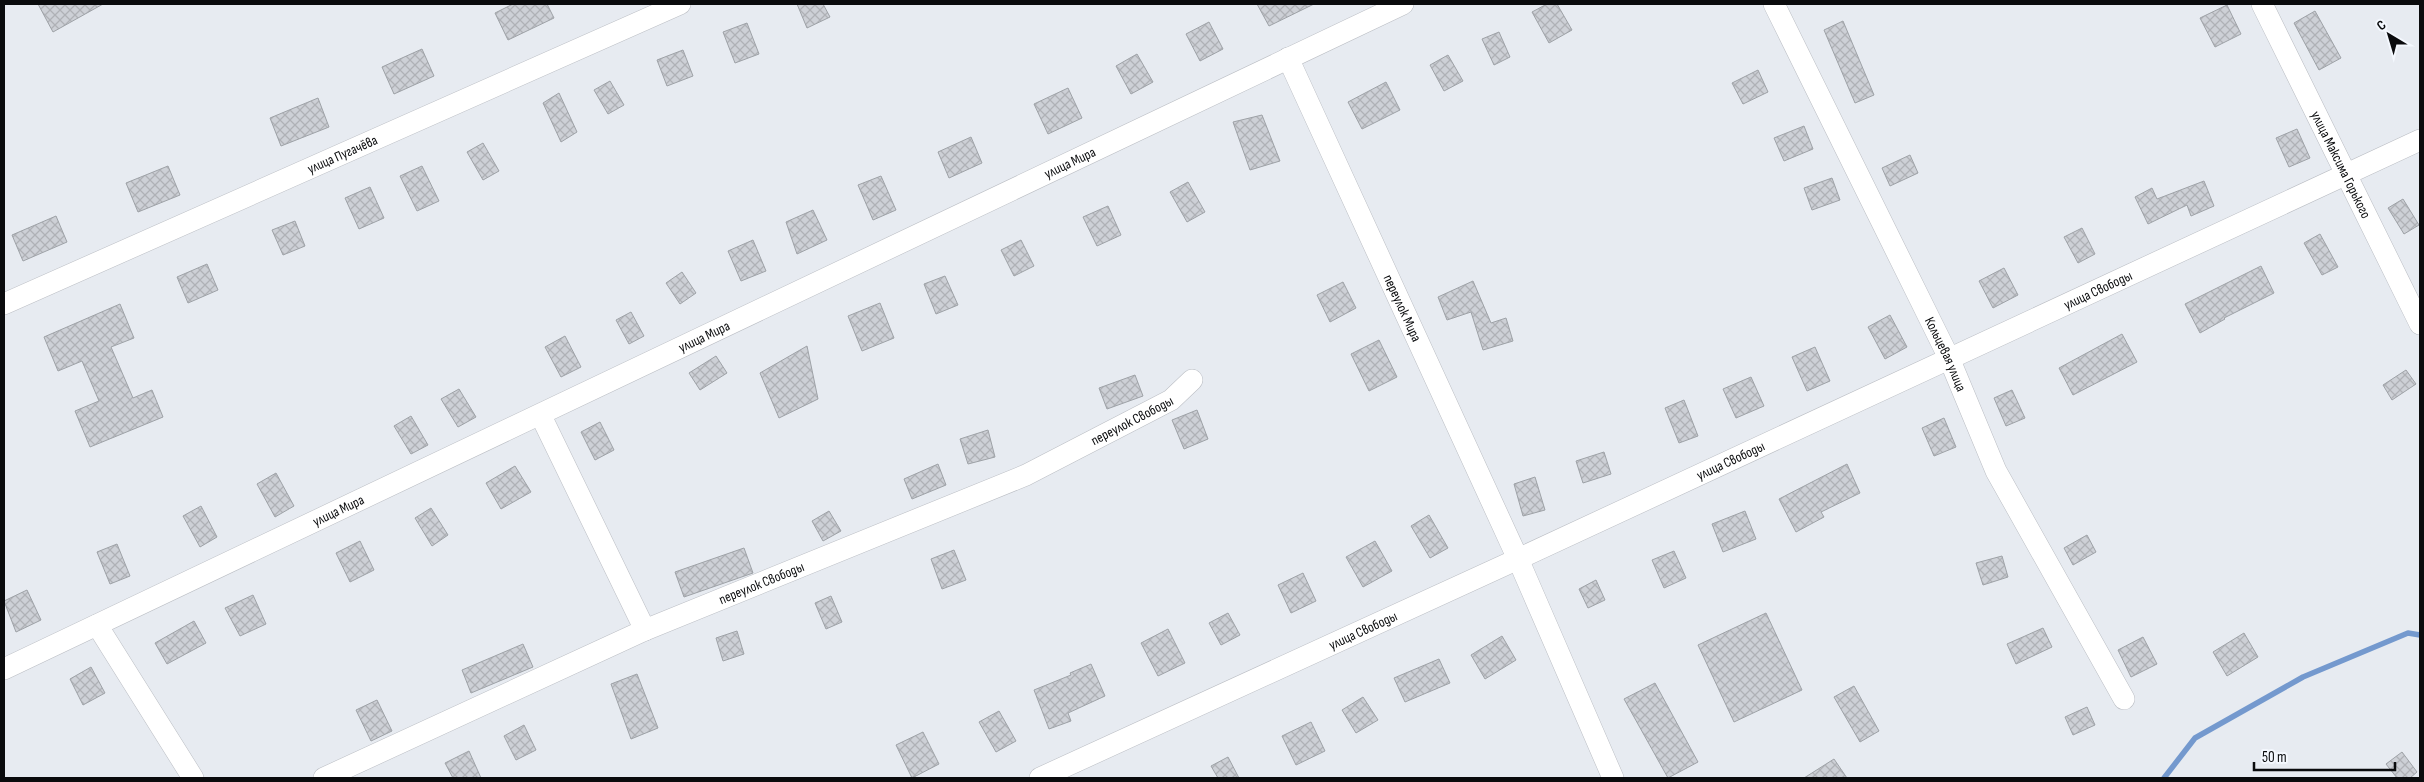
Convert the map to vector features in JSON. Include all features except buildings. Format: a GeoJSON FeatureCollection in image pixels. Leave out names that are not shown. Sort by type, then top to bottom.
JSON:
{"type":"FeatureCollection","features":[{"type":"Feature","properties":{"kind":"street","name":"улица Пугачёва"},"geometry":{"type":"LineString","coordinates":[[4,304],[680,4]]}},
{"type":"Feature","properties":{"kind":"street","name":"улица Мира"},"geometry":{"type":"LineString","coordinates":[[4,669],[541,416],[1404,4]]}},
{"type":"Feature","properties":{"kind":"street","name":"Кольцевая улица"},"geometry":{"type":"LineString","coordinates":[[1774,4],[1949,358],[1996,471],[2124,699]]}},
{"type":"Feature","properties":{"kind":"street","name":"улица Максима Горького"},"geometry":{"type":"LineString","coordinates":[[2262,4],[2420,324]]}},
{"type":"Feature","properties":{"kind":"street","name":"переулок Мира"},"geometry":{"type":"LineString","coordinates":[[1288,58],[1518,559],[1613,778]]}},
{"type":"Feature","properties":{"kind":"street","name":"улица Свободы"},"geometry":{"type":"LineString","coordinates":[[1040,778],[1518,559],[2345,173],[2420,140]]}},
{"type":"Feature","properties":{"kind":"street","name":"переулок Свободы"},"geometry":{"type":"LineString","coordinates":[[324,778],[644,630],[1026,475],[1171,400],[1192,380]]}},
{"type":"Feature","properties":{"kind":"street"},"geometry":{"type":"LineString","coordinates":[[541,416],[644,630]]}},
{"type":"Feature","properties":{"kind":"street"},"geometry":{"type":"LineString","coordinates":[[97,625],[193,778]]}},
{"type":"Feature","properties":{"kind":"waterway"},"geometry":{"type":"LineString","coordinates":[[2164,778],[2195,738],[2303,677],[2408,633],[2420,635]]}}]}
